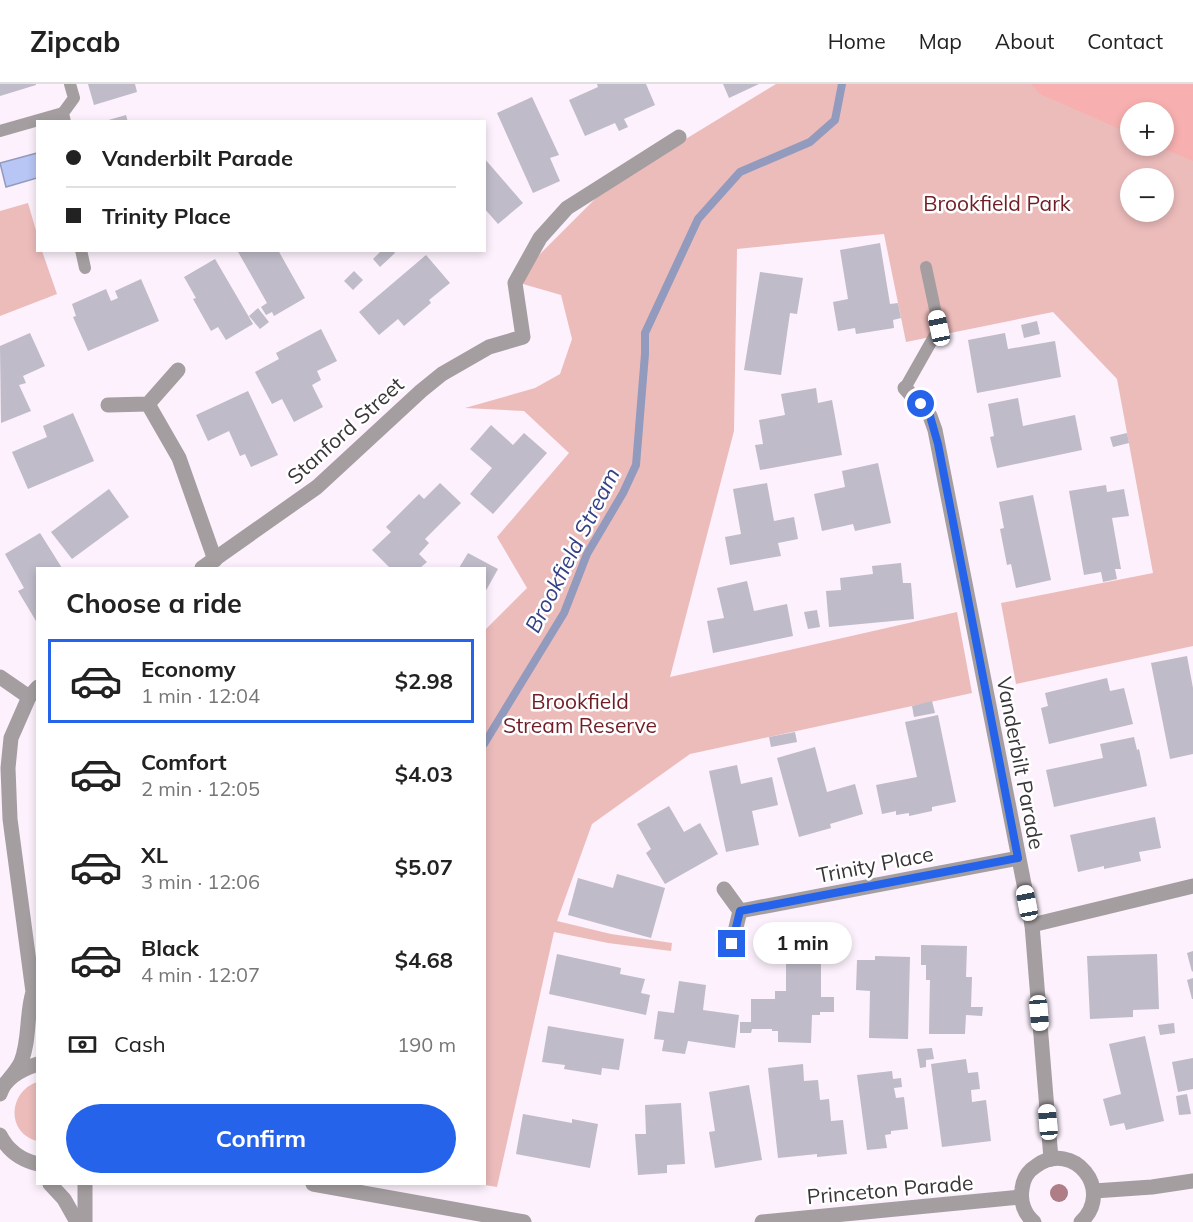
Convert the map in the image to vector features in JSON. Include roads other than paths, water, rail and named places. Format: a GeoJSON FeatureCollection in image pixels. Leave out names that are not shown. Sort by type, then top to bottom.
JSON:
{"type":"FeatureCollection","features":[{"type":"Feature","properties":{"kind":"street","name":"Stanford Street"},"geometry":{"type":"LineString","coordinates":[[208,564],[317,487],[442,374],[489,347],[523,337],[515,283],[540,238],[567,208],[679,137]]}},
{"type":"Feature","properties":{"kind":"street"},"geometry":{"type":"LineString","coordinates":[[108,405],[148,404],[178,370]]}},
{"type":"Feature","properties":{"kind":"street","name":"Vanderbilt Parade"},"geometry":{"type":"LineString","coordinates":[[905,388],[930,416],[935,430],[1032,925],[1051,1159]]}},
{"type":"Feature","properties":{"kind":"street"},"geometry":{"type":"LineString","coordinates":[[148,404],[179,458],[208,564]]}},
{"type":"Feature","properties":{"kind":"street"},"geometry":{"type":"LineString","coordinates":[[0,677],[33,692],[11,738],[8,768],[10,819],[35,995],[28,1007],[26,1045],[20,1063],[3,1088]]}},
{"type":"Feature","properties":{"kind":"street","name":"Trinity Place"},"geometry":{"type":"LineString","coordinates":[[740,911],[1018,858]]}},
{"type":"Feature","properties":{"kind":"street"},"geometry":{"type":"LineString","coordinates":[[1032,925],[1193,886]]}},
{"type":"Feature","properties":{"kind":"street"},"geometry":{"type":"LineString","coordinates":[[724,889],[740,911],[732,944]]}},
{"type":"Feature","properties":{"kind":"street"},"geometry":{"type":"LineString","coordinates":[[3,1088],[26,1068],[36,1065]]}},
{"type":"Feature","properties":{"kind":"street"},"geometry":{"type":"LineString","coordinates":[[0,1135],[10,1150],[31,1162]]}},
{"type":"Feature","properties":{"kind":"street"},"geometry":{"type":"LineString","coordinates":[[1034,1222],[1024,1208],[1021,1197],[1025,1177],[1041,1162],[1063,1159],[1074,1162],[1084,1169],[1091,1179],[1094,1191],[1090,1210],[1081,1222]]}},
{"type":"Feature","properties":{"kind":"street"},"geometry":{"type":"LineString","coordinates":[[1094,1191],[1193,1182]]}},
{"type":"Feature","properties":{"kind":"street"},"geometry":{"type":"LineString","coordinates":[[51,1185],[68,1206],[76,1222]]}},
{"type":"Feature","properties":{"kind":"street"},"geometry":{"type":"LineString","coordinates":[[85,1185],[85,1222]]}},
{"type":"Feature","properties":{"kind":"street"},"geometry":{"type":"LineString","coordinates":[[319,1185],[524,1222]]}},
{"type":"Feature","properties":{"kind":"street","name":"Princeton Parade"},"geometry":{"type":"LineString","coordinates":[[762,1222],[1021,1197]]}},
{"type":"Feature","properties":{"kind":"lane"},"geometry":{"type":"LineString","coordinates":[[49,120],[64,117],[74,98],[70,84]]}},
{"type":"Feature","properties":{"kind":"lane"},"geometry":{"type":"LineString","coordinates":[[0,130],[36,123]]}},
{"type":"Feature","properties":{"kind":"lane"},"geometry":{"type":"LineString","coordinates":[[81,252],[85,268]]}},
{"type":"Feature","properties":{"kind":"lane"},"geometry":{"type":"LineString","coordinates":[[905,388],[939,328],[926,267]]}},
{"type":"Feature","properties":{"kind":"water"},"geometry":{"type":"Polygon","coordinates":[[[36,153],[36,178],[6,187],[0,163],[36,153]]]}},
{"type":"Feature","properties":{"kind":"waterway","name":"Brookfield Stream"},"geometry":{"type":"LineString","coordinates":[[486,741],[564,613],[587,554],[623,493],[636,465],[645,333],[698,219],[740,172],[810,142],[835,120],[842,84]]}},
{"type":"Feature","properties":{"kind":"park label","name":"Brookfield Park"},"geometry":{"type":"Point","coordinates":[997,203]}},
{"type":"Feature","properties":{"kind":"park label","name":"Brookfield Stream Reserve"},"geometry":{"type":"Point","coordinates":[580,713]}}]}
